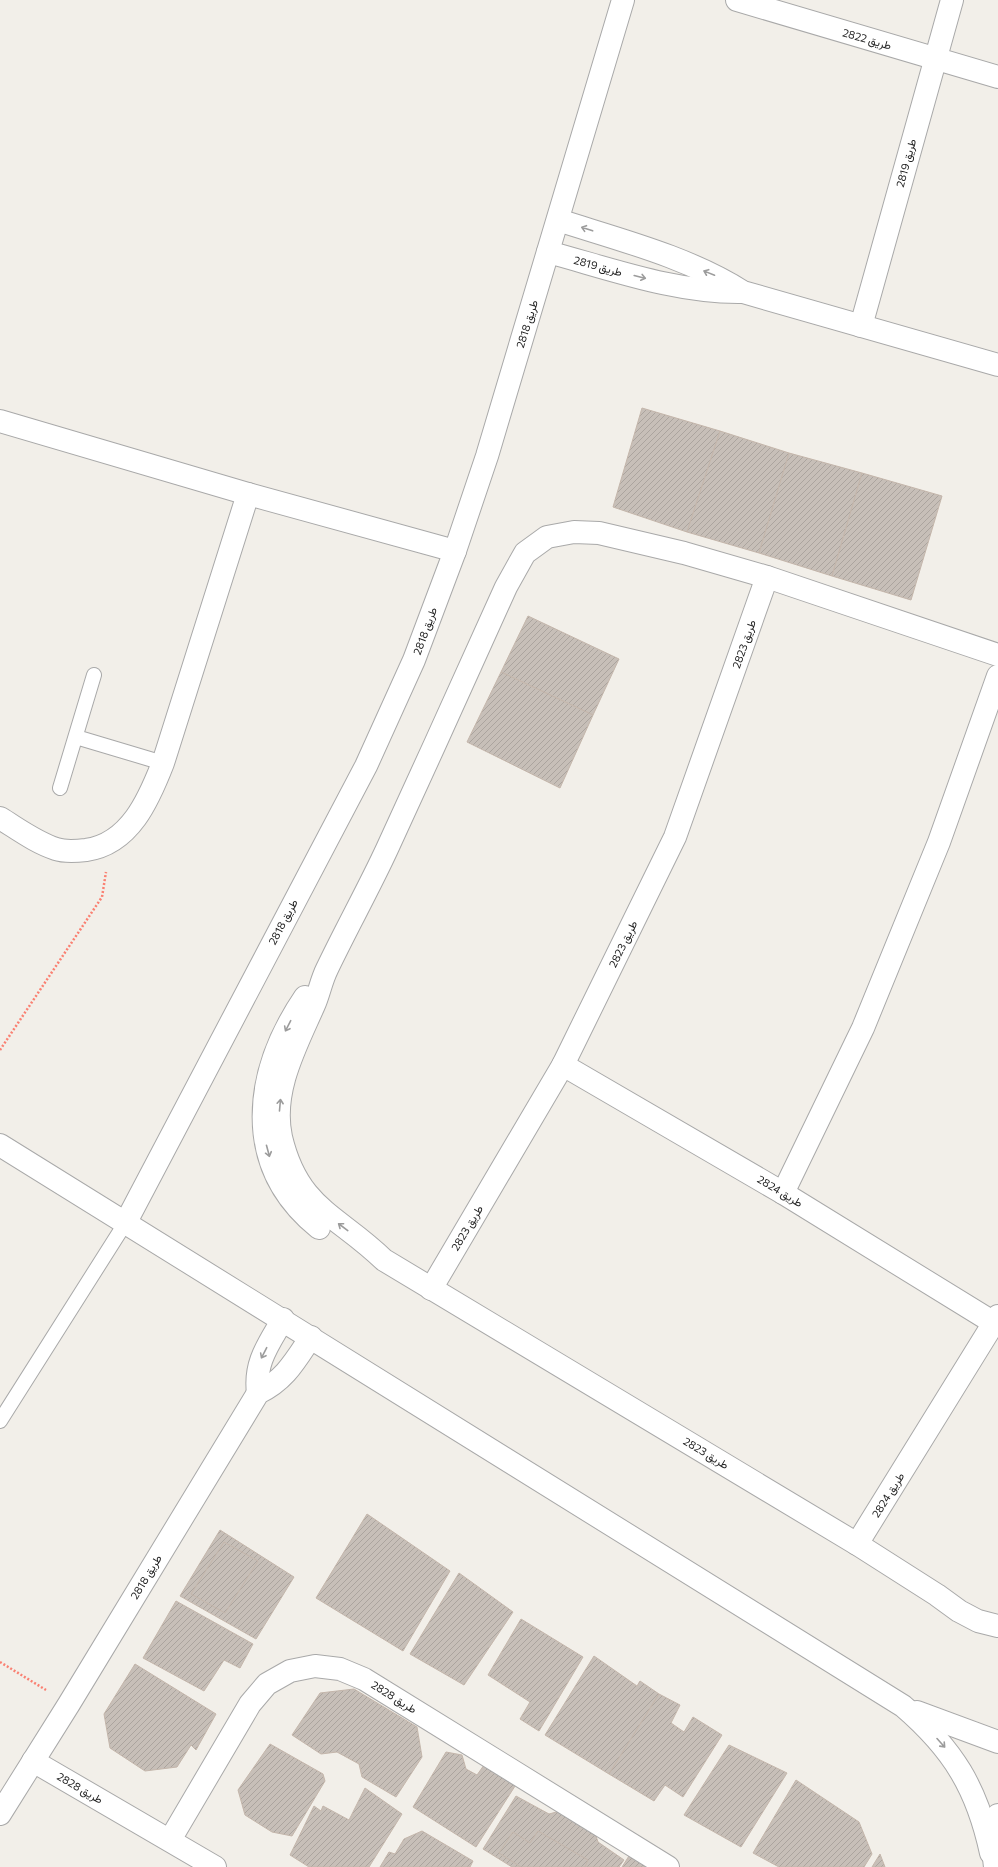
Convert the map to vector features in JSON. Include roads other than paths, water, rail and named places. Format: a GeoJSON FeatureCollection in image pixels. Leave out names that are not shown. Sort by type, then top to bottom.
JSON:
{"type":"FeatureCollection","features":[{"type":"Feature","properties":{"kind":"street","name":"طريق 2818"},"geometry":{"type":"LineString","coordinates":[[126,1222],[366,766],[414,660],[455,551],[487,456],[623,0]]}},
{"type":"Feature","properties":{"kind":"street","name":"طريق 2822"},"geometry":{"type":"LineString","coordinates":[[737,0],[998,77]]}},
{"type":"Feature","properties":{"kind":"street","name":"طريق 2819"},"geometry":{"type":"LineString","coordinates":[[861,326],[952,0]]}},
{"type":"Feature","properties":{"kind":"street","name":"طريق 2819"},"geometry":{"type":"LineString","coordinates":[[558,220],[664,256],[722,279],[743,292],[998,365]]}},
{"type":"Feature","properties":{"kind":"street","name":"طريق 2819"},"geometry":{"type":"LineString","coordinates":[[548,252],[632,275],[692,288],[718,292],[743,292]]}},
{"type":"Feature","properties":{"kind":"street"},"geometry":{"type":"LineString","coordinates":[[0,421],[248,494],[455,551]]}},
{"type":"Feature","properties":{"kind":"street"},"geometry":{"type":"LineString","coordinates":[[0,818],[38,842],[58,850],[77,852],[95,849],[112,841],[126,830],[152,790],[163,763],[248,494]]}},
{"type":"Feature","properties":{"kind":"street","name":"طريق 2823"},"geometry":{"type":"LineString","coordinates":[[998,655],[767,577],[684,553],[599,533],[574,532],[547,537],[525,553],[506,587],[386,852],[326,971],[296,1010],[287,1027],[269,1068],[264,1091],[263,1110],[266,1141],[272,1165],[282,1186],[292,1201],[318,1227],[344,1245],[370,1257],[384,1260],[857,1544],[937,1595],[959,1612],[978,1621],[998,1626]]}},
{"type":"Feature","properties":{"kind":"street","name":"طريق 2823"},"geometry":{"type":"LineString","coordinates":[[431,1289],[563,1065],[675,837],[767,577]]}},
{"type":"Feature","properties":{"kind":"street"},"geometry":{"type":"LineString","coordinates":[[783,1193],[863,1028],[939,842],[998,676]]}},
{"type":"Feature","properties":{"kind":"street","name":"طريق 2824"},"geometry":{"type":"LineString","coordinates":[[563,1065],[996,1319],[857,1544]]}},
{"type":"Feature","properties":{"kind":"street"},"geometry":{"type":"LineString","coordinates":[[0,1145],[284,1320],[903,1706],[926,1726],[946,1748],[963,1773],[976,1800],[986,1828],[993,1862]]}},
{"type":"Feature","properties":{"kind":"street"},"geometry":{"type":"LineString","coordinates":[[258,1393],[257,1380],[262,1356],[284,1320]]}},
{"type":"Feature","properties":{"kind":"street","name":"طريق 2818"},"geometry":{"type":"LineString","coordinates":[[0,1814],[69,1704],[258,1393],[279,1380],[288,1371],[311,1337]]}},
{"type":"Feature","properties":{"kind":"street","name":"طريق 2823"},"geometry":{"type":"LineString","coordinates":[[937,1595],[973,1607],[998,1611]]}},
{"type":"Feature","properties":{"kind":"street","name":"طريق 2828"},"geometry":{"type":"LineString","coordinates":[[170,1840],[250,1704],[267,1684],[290,1671],[315,1666],[340,1669],[364,1679],[668,1867]]}},
{"type":"Feature","properties":{"kind":"street"},"geometry":{"type":"LineString","coordinates":[[903,1706],[998,1742]]}},
{"type":"Feature","properties":{"kind":"street","name":"طريق 2828"},"geometry":{"type":"LineString","coordinates":[[33,1761],[215,1867]]}},
{"type":"Feature","properties":{"kind":"street"},"geometry":{"type":"LineString","coordinates":[[993,1862],[992,1840],[998,1815]]}},
{"type":"Feature","properties":{"kind":"lane"},"geometry":{"type":"LineString","coordinates":[[60,788],[94,675]]}},
{"type":"Feature","properties":{"kind":"lane"},"geometry":{"type":"LineString","coordinates":[[76,737],[163,763]]}},
{"type":"Feature","properties":{"kind":"lane"},"geometry":{"type":"LineString","coordinates":[[0,1421],[126,1222]]}}]}
